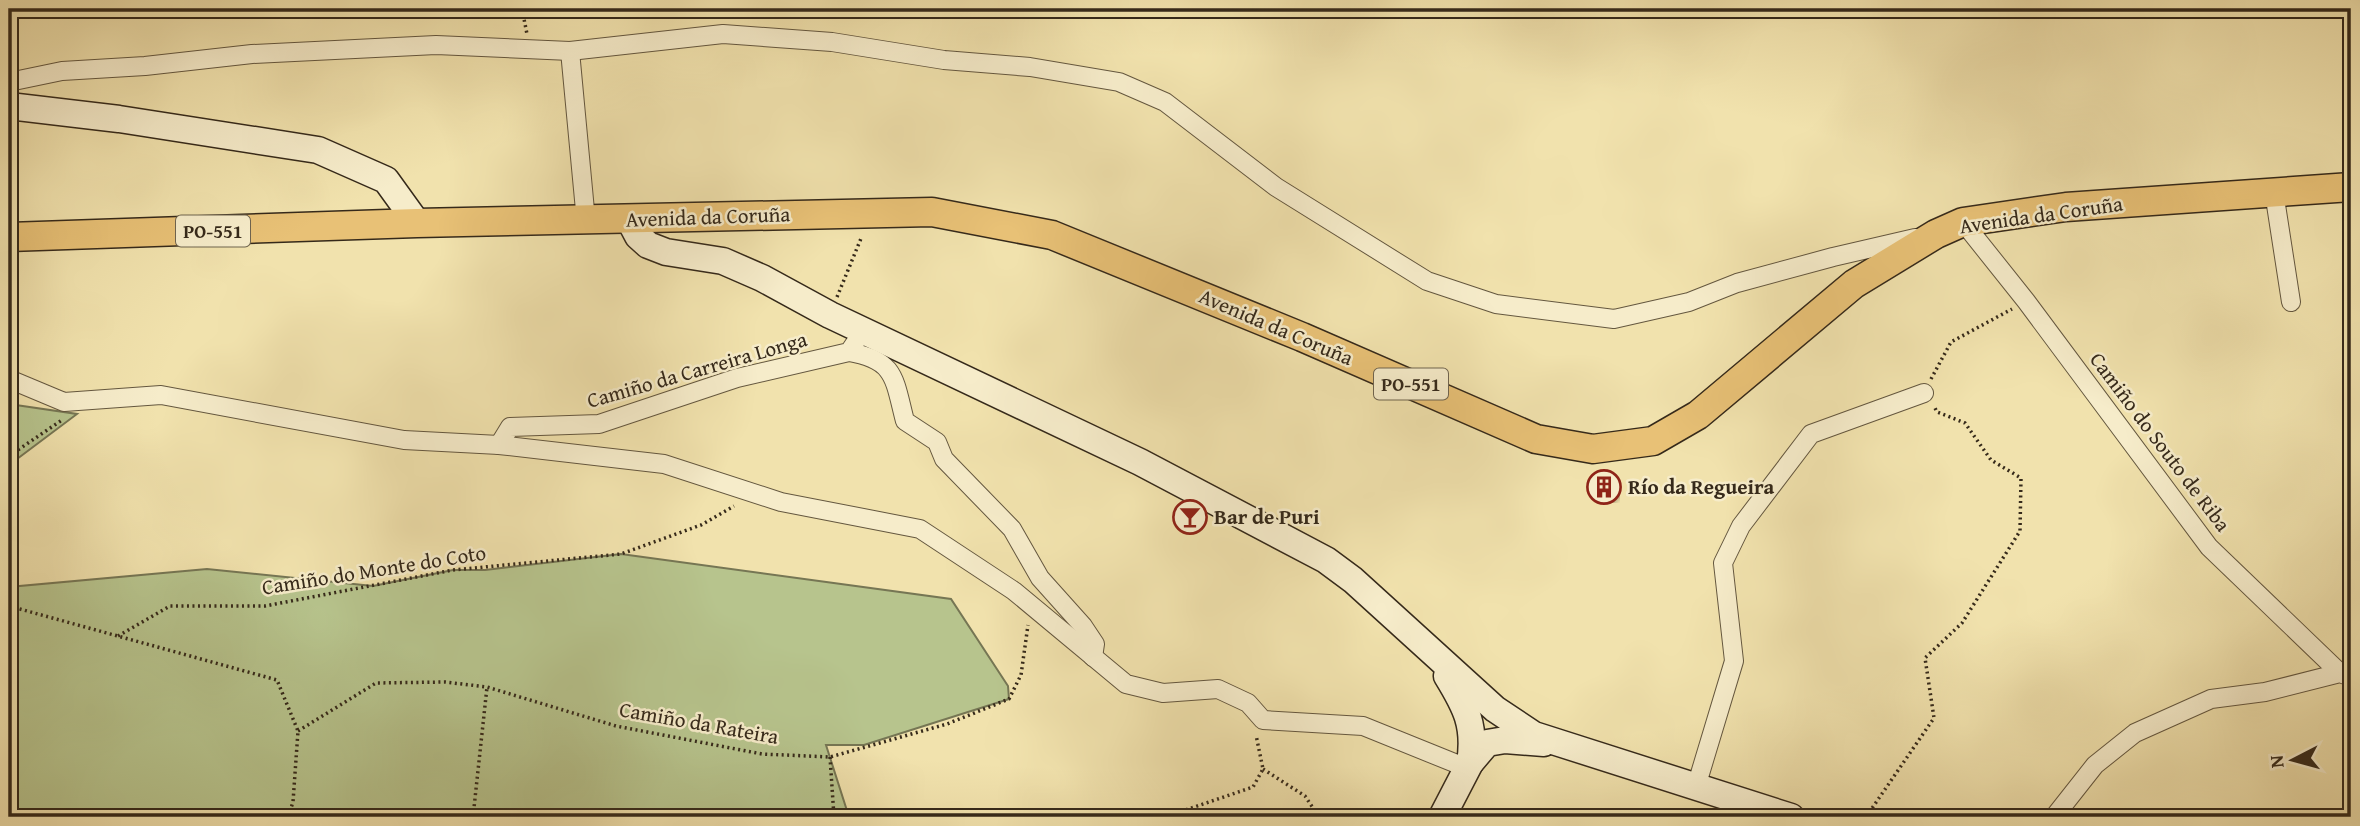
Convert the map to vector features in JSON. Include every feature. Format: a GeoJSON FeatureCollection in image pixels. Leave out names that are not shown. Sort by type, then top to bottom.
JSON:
{"type":"FeatureCollection","features":[{"type":"Feature","properties":{"kind":"main road","name":"Avenida da Coruña"},"geometry":{"type":"LineString","coordinates":[[417,223],[586,221],[634,227],[932,212],[1052,235],[1302,337],[1536,439],[1593,449],[1653,440],[1698,415],[1854,284],[1936,234],[1963,222],[2066,207],[2351,187]]}},
{"type":"Feature","properties":{"kind":"main road","name":"PO-551"},"geometry":{"type":"LineString","coordinates":[[9,237],[417,223]]}},
{"type":"Feature","properties":{"kind":"street"},"geometry":{"type":"LineString","coordinates":[[9,82],[62,71],[145,66],[252,54],[436,45],[570,51],[723,34],[832,42],[944,60],[1030,67],[1119,82],[1165,102],[1276,187],[1427,281],[1496,304],[1614,319],[1689,302],[1737,283],[1833,257],[1936,234]]}},
{"type":"Feature","properties":{"kind":"street"},"geometry":{"type":"LineString","coordinates":[[570,51],[586,221]]}},
{"type":"Feature","properties":{"kind":"street"},"geometry":{"type":"LineString","coordinates":[[9,106],[120,119],[318,150],[386,180],[417,223]]}},
{"type":"Feature","properties":{"kind":"street"},"geometry":{"type":"LineString","coordinates":[[2274,192],[2291,302]]}},
{"type":"Feature","properties":{"kind":"street","name":"Camiño do Souto de Riba"},"geometry":{"type":"LineString","coordinates":[[1963,222],[2026,301],[2209,547],[2346,675]]}},
{"type":"Feature","properties":{"kind":"street"},"geometry":{"type":"LineString","coordinates":[[672,224],[679,244],[692,255]]}},
{"type":"Feature","properties":{"kind":"street"},"geometry":{"type":"LineString","coordinates":[[634,227],[648,245],[666,252],[723,261],[762,278],[830,315],[892,371],[905,421],[937,442],[944,459],[1012,529],[1040,578],[1083,626],[1095,645],[1093,657]]}},
{"type":"Feature","properties":{"kind":"street"},"geometry":{"type":"LineString","coordinates":[[857,341],[1140,462],[1326,560],[1353,580],[1483,699],[1550,743]]}},
{"type":"Feature","properties":{"kind":"street","name":"Camiño da Carreira Longa"},"geometry":{"type":"LineString","coordinates":[[499,445],[510,427],[599,424],[857,341]]}},
{"type":"Feature","properties":{"kind":"street"},"geometry":{"type":"LineString","coordinates":[[9,379],[64,402],[160,396],[404,440],[499,445],[664,464],[781,502],[920,529],[1014,591],[1126,684],[1163,693],[1217,690],[1248,703],[1263,720],[1363,726],[1468,766]]}},
{"type":"Feature","properties":{"kind":"street"},"geometry":{"type":"LineString","coordinates":[[1696,787],[1734,660],[1723,563],[1741,526],[1811,434],[1924,393]]}},
{"type":"Feature","properties":{"kind":"street"},"geometry":{"type":"LineString","coordinates":[[1436,657],[1482,734]]}},
{"type":"Feature","properties":{"kind":"street"},"geometry":{"type":"LineString","coordinates":[[2054,817],[2095,765],[2135,733],[2211,699],[2265,692],[2346,675]]}},
{"type":"Feature","properties":{"kind":"street"},"geometry":{"type":"LineString","coordinates":[[1482,734],[1472,715],[1483,699]]}},
{"type":"Feature","properties":{"kind":"street"},"geometry":{"type":"LineString","coordinates":[[1442,817],[1482,734],[1513,721]]}},
{"type":"Feature","properties":{"kind":"street"},"geometry":{"type":"LineString","coordinates":[[1482,734],[1550,743],[1791,817]]}},
{"type":"Feature","properties":{"kind":"path"},"geometry":{"type":"LineString","coordinates":[[522,9],[532,50]]}},
{"type":"Feature","properties":{"kind":"path"},"geometry":{"type":"LineString","coordinates":[[830,315],[871,213]]}},
{"type":"Feature","properties":{"kind":"path"},"geometry":{"type":"LineString","coordinates":[[1866,817],[1934,718],[1925,658],[1962,623],[2020,531],[2021,478],[1991,460],[1965,423],[1937,412],[1924,393],[1951,342],[2026,301]]}},
{"type":"Feature","properties":{"kind":"path"},"geometry":{"type":"LineString","coordinates":[[9,456],[92,400]]}},
{"type":"Feature","properties":{"kind":"path","name":"Camiño do Monte do Coto"},"geometry":{"type":"LineString","coordinates":[[118,636],[170,606],[265,606],[453,570],[621,555],[701,525],[755,493]]}},
{"type":"Feature","properties":{"kind":"path"},"geometry":{"type":"LineString","coordinates":[[9,606],[277,680],[298,731],[293,802],[288,817]]}},
{"type":"Feature","properties":{"kind":"path","name":"Camiño da Rateira"},"geometry":{"type":"LineString","coordinates":[[298,731],[376,683],[445,682],[487,687],[617,726],[762,754],[830,757],[947,724],[1009,699],[1021,675],[1027,626],[1033,609]]}},
{"type":"Feature","properties":{"kind":"path"},"geometry":{"type":"LineString","coordinates":[[473,817],[487,687]]}},
{"type":"Feature","properties":{"kind":"path"},"geometry":{"type":"LineString","coordinates":[[1165,817],[1253,787],[1263,769],[1248,703]]}},
{"type":"Feature","properties":{"kind":"path"},"geometry":{"type":"LineString","coordinates":[[830,757],[834,817]]}},
{"type":"Feature","properties":{"kind":"path"},"geometry":{"type":"LineString","coordinates":[[1263,769],[1305,796],[1319,817]]}},
{"type":"Feature","properties":{"kind":"green space"},"geometry":{"type":"Polygon","coordinates":[[[9,404],[77,414],[9,465],[9,404]]]}},
{"type":"Feature","properties":{"kind":"green space"},"geometry":{"type":"Polygon","coordinates":[[[621,554],[951,599],[1008,686],[1009,699],[864,745],[826,745],[849,817],[9,817],[9,587],[207,569],[373,586],[453,570],[485,570],[621,554]]]}},
{"type":"Feature","properties":{"kind":"building","name":"Río da Regueira"},"geometry":{"type":"Polygon","coordinates":[[[1604,474],[1617,488],[1604,500],[1592,486],[1604,474]]]}},
{"type":"Feature","properties":{"kind":"place","name":"Río da Regueira"},"geometry":{"type":"Point","coordinates":[1604,487]}},
{"type":"Feature","properties":{"kind":"place","name":"Bar de Puri"},"geometry":{"type":"Point","coordinates":[1190,517]}}]}
